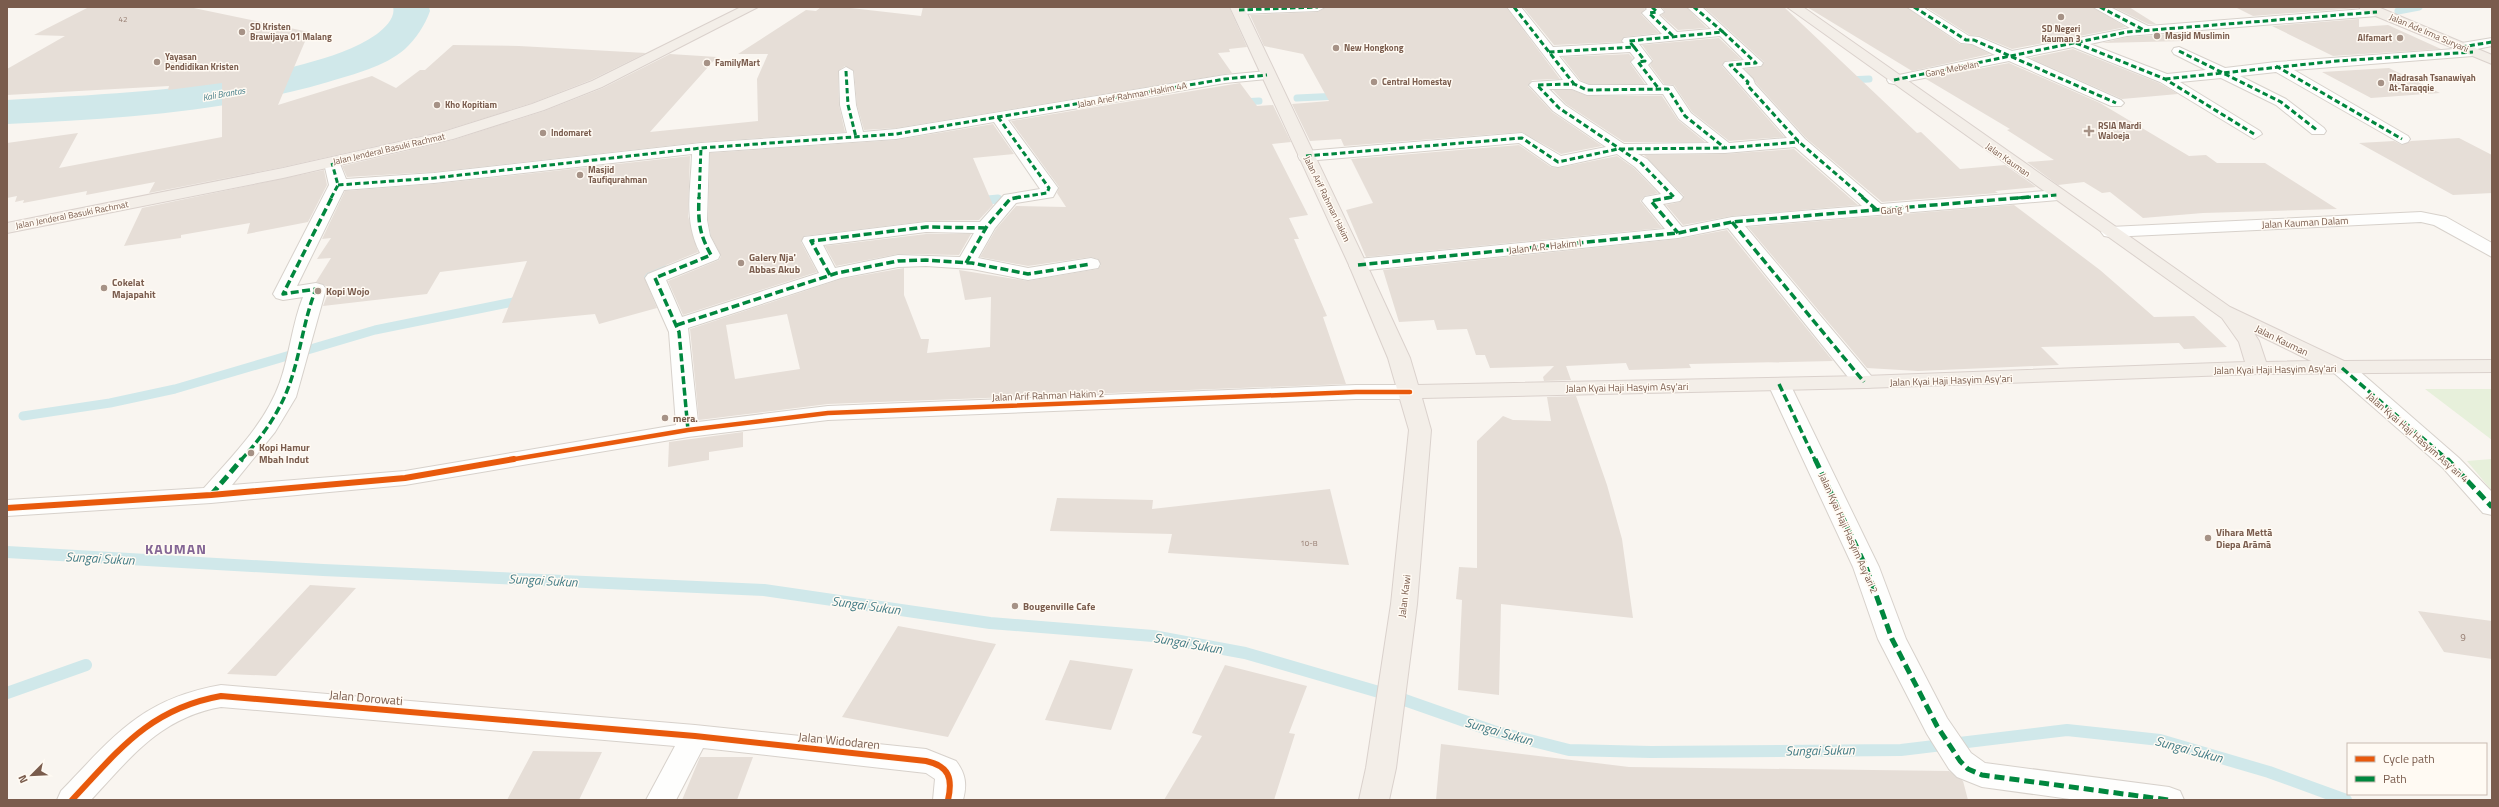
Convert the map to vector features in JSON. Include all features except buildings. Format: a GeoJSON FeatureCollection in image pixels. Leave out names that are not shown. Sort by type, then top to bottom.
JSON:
{"type":"FeatureCollection","features":[{"type":"Feature","properties":{"kind":"main road","name":"Jalan Jenderal Basuki Rachmat"},"geometry":{"type":"LineString","coordinates":[[7,228],[332,163],[447,136],[551,102],[604,81],[750,7]]}},
{"type":"Feature","properties":{"kind":"main road","name":"Jalan Kauman"},"geometry":{"type":"LineString","coordinates":[[1794,7],[1894,80],[2223,311],[2342,368]]}},
{"type":"Feature","properties":{"kind":"main road","name":"Jalan Arif Rahman Hakim"},"geometry":{"type":"LineString","coordinates":[[1238,9],[1267,75],[1358,265],[1399,358],[1410,392]]}},
{"type":"Feature","properties":{"kind":"main road","name":"Jalan Ade Irma Suryani"},"geometry":{"type":"LineString","coordinates":[[2372,9],[2492,60]]}},
{"type":"Feature","properties":{"kind":"main road","name":"Jalan Kauman"},"geometry":{"type":"LineString","coordinates":[[2223,311],[2245,335],[2258,368]]}},
{"type":"Feature","properties":{"kind":"main road","name":"Jalan Kyai Haji Hasyim Asy'ari"},"geometry":{"type":"LineString","coordinates":[[1410,392],[1864,382],[2258,368],[2492,366]]}},
{"type":"Feature","properties":{"kind":"main road","name":"Jalan Kawi"},"geometry":{"type":"LineString","coordinates":[[1374,800],[1381,768],[1401,625],[1420,430],[1410,392]]}},
{"type":"Feature","properties":{"kind":"street"},"geometry":{"type":"LineString","coordinates":[[1238,9],[1318,7]]}},
{"type":"Feature","properties":{"kind":"street"},"geometry":{"type":"LineString","coordinates":[[1514,7],[1549,52],[1579,86]]}},
{"type":"Feature","properties":{"kind":"street"},"geometry":{"type":"LineString","coordinates":[[1652,7],[1657,12],[1649,12],[1674,37]]}},
{"type":"Feature","properties":{"kind":"street"},"geometry":{"type":"LineString","coordinates":[[1694,7],[1756,63],[1730,65],[1799,142],[1878,211]]}},
{"type":"Feature","properties":{"kind":"street"},"geometry":{"type":"LineString","coordinates":[[1914,7],[1966,40],[1974,40],[2009,57],[2116,103]]}},
{"type":"Feature","properties":{"kind":"street"},"geometry":{"type":"LineString","coordinates":[[2100,7],[2144,30]]}},
{"type":"Feature","properties":{"kind":"street","name":"Gang Mebelan"},"geometry":{"type":"LineString","coordinates":[[1894,80],[2144,30],[2372,9]]}},
{"type":"Feature","properties":{"kind":"street"},"geometry":{"type":"LineString","coordinates":[[1658,88],[1638,62],[1645,61],[1629,41],[1723,32]]}},
{"type":"Feature","properties":{"kind":"street"},"geometry":{"type":"LineString","coordinates":[[2165,79],[2276,66],[2467,49],[2492,42]]}},
{"type":"Feature","properties":{"kind":"street"},"geometry":{"type":"LineString","coordinates":[[2076,43],[2165,79],[2254,134]]}},
{"type":"Feature","properties":{"kind":"street"},"geometry":{"type":"LineString","coordinates":[[1549,52],[1634,48]]}},
{"type":"Feature","properties":{"kind":"street"},"geometry":{"type":"LineString","coordinates":[[2179,51],[2281,102],[2318,131]]}},
{"type":"Feature","properties":{"kind":"street"},"geometry":{"type":"LineString","coordinates":[[2276,66],[2334,98],[2402,139]]}},
{"type":"Feature","properties":{"kind":"street"},"geometry":{"type":"LineString","coordinates":[[846,71],[848,105],[856,137]]}},
{"type":"Feature","properties":{"kind":"street","name":"Jalan Arief Rahman Hakim 4A"},"geometry":{"type":"LineString","coordinates":[[338,185],[434,178],[701,148],[896,134],[1225,79],[1267,75]]}},
{"type":"Feature","properties":{"kind":"street"},"geometry":{"type":"LineString","coordinates":[[1678,233],[1651,201],[1674,197],[1641,163],[1559,108],[1537,85],[1668,89],[1685,116],[1725,148]]}},
{"type":"Feature","properties":{"kind":"street"},"geometry":{"type":"LineString","coordinates":[[966,263],[986,228],[1010,199],[1048,193],[1049,188],[998,118]]}},
{"type":"Feature","properties":{"kind":"street"},"geometry":{"type":"LineString","coordinates":[[1306,156],[1522,138],[1558,162],[1618,148],[1725,148],[1799,142]]}},
{"type":"Feature","properties":{"kind":"street"},"geometry":{"type":"LineString","coordinates":[[688,430],[682,380],[680,338],[677,325],[655,278],[709,251],[698,220],[701,148]]}},
{"type":"Feature","properties":{"kind":"street"},"geometry":{"type":"LineString","coordinates":[[210,495],[254,446],[277,414],[291,381],[310,304],[316,289],[282,294],[338,185],[332,163]]}},
{"type":"Feature","properties":{"kind":"street","name":"Gang 1"},"geometry":{"type":"LineString","coordinates":[[1732,222],[2058,195]]}},
{"type":"Feature","properties":{"kind":"street","name":"Jalan Kauman Dalam"},"geometry":{"type":"LineString","coordinates":[[2110,232],[2420,217],[2440,221],[2492,251]]}},
{"type":"Feature","properties":{"kind":"street"},"geometry":{"type":"LineString","coordinates":[[1732,222],[1864,382]]}},
{"type":"Feature","properties":{"kind":"street","name":"Jalan A.R. Hakim I"},"geometry":{"type":"LineString","coordinates":[[1358,265],[1678,233],[1732,222]]}},
{"type":"Feature","properties":{"kind":"street"},"geometry":{"type":"LineString","coordinates":[[830,276],[811,242],[926,227],[986,228]]}},
{"type":"Feature","properties":{"kind":"street"},"geometry":{"type":"LineString","coordinates":[[677,325],[830,276],[898,261],[926,260],[966,263],[1028,274],[1091,264]]}},
{"type":"Feature","properties":{"kind":"street","name":"Jalan Kyai Haji Hasyim Asy'ari 4"},"geometry":{"type":"LineString","coordinates":[[2342,368],[2451,463],[2492,507]]}},
{"type":"Feature","properties":{"kind":"street","name":"Jalan Kyai Haji Hasyim Asy'ari 2"},"geometry":{"type":"LineString","coordinates":[[1779,384],[1866,567],[1892,639],[1937,726],[1960,761],[1968,769],[1982,775],[2169,800]]}},
{"type":"Feature","properties":{"kind":"street","name":"Jalan Arif Rahman Hakim 2"},"geometry":{"type":"LineString","coordinates":[[7,508],[210,495],[405,478],[688,430],[836,413],[1356,392],[1410,392]]}},
{"type":"Feature","properties":{"kind":"street","name":"Jalan Dorowati"},"geometry":{"type":"LineString","coordinates":[[72,800],[155,718],[191,702],[209,697],[221,696],[695,736]]}},
{"type":"Feature","properties":{"kind":"street"},"geometry":{"type":"LineString","coordinates":[[660,800],[695,736]]}},
{"type":"Feature","properties":{"kind":"street","name":"Jalan Widodaren"},"geometry":{"type":"LineString","coordinates":[[695,736],[940,763],[947,772],[952,783],[948,800]]}},
{"type":"Feature","properties":{"kind":"green space"},"geometry":{"type":"Polygon","coordinates":[[[2425,389],[2492,389],[2492,440],[2425,389]]]}},
{"type":"Feature","properties":{"kind":"green space"},"geometry":{"type":"Polygon","coordinates":[[[2492,459],[2492,491],[2467,461],[2492,459]]]}},
{"type":"Feature","properties":{"kind":"waterway","name":"Kali Brantas"},"geometry":{"type":"LineString","coordinates":[[7,112],[89,108],[170,101],[210,96],[290,80],[345,64],[378,50],[393,40],[402,30],[412,11],[411,7]]}},
{"type":"Feature","properties":{"kind":"waterway"},"geometry":{"type":"LineString","coordinates":[[2398,11],[2419,7]]}},
{"type":"Feature","properties":{"kind":"waterway"},"geometry":{"type":"LineString","coordinates":[[1848,80],[1869,79]]}},
{"type":"Feature","properties":{"kind":"waterway"},"geometry":{"type":"LineString","coordinates":[[1297,98],[1339,96]]}},
{"type":"Feature","properties":{"kind":"waterway"},"geometry":{"type":"LineString","coordinates":[[1241,102],[1259,101]]}},
{"type":"Feature","properties":{"kind":"waterway"},"geometry":{"type":"LineString","coordinates":[[978,201],[998,199]]}},
{"type":"Feature","properties":{"kind":"waterway"},"geometry":{"type":"LineString","coordinates":[[633,279],[663,269]]}},
{"type":"Feature","properties":{"kind":"waterway"},"geometry":{"type":"LineString","coordinates":[[23,416],[110,403],[175,389],[375,330],[523,300]]}},
{"type":"Feature","properties":{"kind":"waterway","name":"Sungai Sukun"},"geometry":{"type":"LineString","coordinates":[[7,552],[323,570],[764,590],[990,623],[1153,636],[1245,653],[1396,697],[1493,731],[1569,750],[1651,752],[1901,750],[2067,730],[2160,740],[2269,772],[2346,800]]}},
{"type":"Feature","properties":{"kind":"waterway"},"geometry":{"type":"LineString","coordinates":[[7,693],[86,665]]}},
{"type":"Feature","properties":{"kind":"marked path"},"geometry":{"type":"LineString","coordinates":[[1239,10],[1318,7]]}},
{"type":"Feature","properties":{"kind":"marked path"},"geometry":{"type":"LineString","coordinates":[[1514,7],[1574,84]]}},
{"type":"Feature","properties":{"kind":"marked path"},"geometry":{"type":"LineString","coordinates":[[1652,7],[1657,12],[1649,13],[1674,37]]}},
{"type":"Feature","properties":{"kind":"marked path"},"geometry":{"type":"LineString","coordinates":[[1549,52],[1634,47],[1629,41],[1723,32],[1694,7]]}},
{"type":"Feature","properties":{"kind":"marked path"},"geometry":{"type":"LineString","coordinates":[[1914,7],[1966,40],[1974,40],[2116,103]]}},
{"type":"Feature","properties":{"kind":"marked path"},"geometry":{"type":"LineString","coordinates":[[2100,7],[2144,30]]}},
{"type":"Feature","properties":{"kind":"marked path"},"geometry":{"type":"LineString","coordinates":[[1894,80],[2127,32],[2377,12]]}},
{"type":"Feature","properties":{"kind":"marked path"},"geometry":{"type":"LineString","coordinates":[[1723,32],[1756,63],[1730,65],[1748,82],[1747,85],[1799,142],[1878,211]]}},
{"type":"Feature","properties":{"kind":"marked path"},"geometry":{"type":"LineString","coordinates":[[2461,47],[2492,42]]}},
{"type":"Feature","properties":{"kind":"marked path"},"geometry":{"type":"LineString","coordinates":[[2076,43],[2165,79],[2254,134]]}},
{"type":"Feature","properties":{"kind":"marked path"},"geometry":{"type":"LineString","coordinates":[[1634,47],[1645,61],[1638,62],[1659,89]]}},
{"type":"Feature","properties":{"kind":"marked path"},"geometry":{"type":"LineString","coordinates":[[2179,51],[2281,102],[2318,131]]}},
{"type":"Feature","properties":{"kind":"marked path"},"geometry":{"type":"LineString","coordinates":[[2165,79],[2337,61],[2473,52]]}},
{"type":"Feature","properties":{"kind":"marked path"},"geometry":{"type":"LineString","coordinates":[[2276,66],[2334,98],[2402,139]]}},
{"type":"Feature","properties":{"kind":"marked path"},"geometry":{"type":"LineString","coordinates":[[846,71],[848,105],[856,137]]}},
{"type":"Feature","properties":{"kind":"marked path"},"geometry":{"type":"LineString","coordinates":[[338,185],[434,178],[701,148],[896,134],[1225,79],[1267,75]]}},
{"type":"Feature","properties":{"kind":"marked path"},"geometry":{"type":"LineString","coordinates":[[1678,233],[1651,201],[1674,197],[1641,163],[1559,108],[1537,85],[1574,84],[1587,90],[1668,89],[1685,116],[1725,148]]}},
{"type":"Feature","properties":{"kind":"marked path"},"geometry":{"type":"LineString","coordinates":[[966,263],[987,226],[1010,199],[1047,193],[1049,188],[998,117]]}},
{"type":"Feature","properties":{"kind":"marked path"},"geometry":{"type":"LineString","coordinates":[[1306,156],[1522,138],[1558,162],[1618,149],[1725,148],[1799,142]]}},
{"type":"Feature","properties":{"kind":"marked path"},"geometry":{"type":"LineString","coordinates":[[688,430],[679,332],[655,278],[711,255],[701,236],[698,220],[701,148]]}},
{"type":"Feature","properties":{"kind":"marked path"},"geometry":{"type":"LineString","coordinates":[[211,495],[257,442],[267,428],[277,413],[291,381],[308,311],[316,289],[283,294],[338,185],[337,176],[332,163]]}},
{"type":"Feature","properties":{"kind":"marked path"},"geometry":{"type":"LineString","coordinates":[[1358,265],[1678,233],[1732,222],[2058,195]]}},
{"type":"Feature","properties":{"kind":"marked path"},"geometry":{"type":"LineString","coordinates":[[1732,222],[1864,382]]}},
{"type":"Feature","properties":{"kind":"marked path"},"geometry":{"type":"LineString","coordinates":[[830,275],[811,241],[926,227],[986,228]]}},
{"type":"Feature","properties":{"kind":"marked path"},"geometry":{"type":"LineString","coordinates":[[677,325],[837,273],[898,261],[926,260],[972,263],[1028,274],[1091,264]]}},
{"type":"Feature","properties":{"kind":"marked path"},"geometry":{"type":"LineString","coordinates":[[2342,368],[2451,463],[2492,507]]}},
{"type":"Feature","properties":{"kind":"marked path"},"geometry":{"type":"LineString","coordinates":[[1779,384],[1866,567],[1892,639],[1937,726],[1960,761],[1968,769],[1982,775],[2169,800]]}},
{"type":"Feature","properties":{"kind":"cycle path"},"geometry":{"type":"LineString","coordinates":[[7,508],[211,495],[405,478],[688,430],[828,413],[1356,392],[1410,392]]}},
{"type":"Feature","properties":{"kind":"cycle path"},"geometry":{"type":"LineString","coordinates":[[72,800],[121,748],[155,719],[175,708],[197,700],[221,696],[695,736],[926,761],[941,766],[949,773],[951,785],[948,800]]}},
{"type":"Feature","properties":{"kind":"place","name":"SD Negeri Kauman 3"},"geometry":{"type":"Point","coordinates":[2061,17]}},
{"type":"Feature","properties":{"kind":"place","name":"SD Kristen Brawijaya 01 Malang"},"geometry":{"type":"Point","coordinates":[242,32]}},
{"type":"Feature","properties":{"kind":"place","name":"Masjid Muslimin"},"geometry":{"type":"Point","coordinates":[2157,36]}},
{"type":"Feature","properties":{"kind":"place","name":"Alfamart"},"geometry":{"type":"Point","coordinates":[2400,38]}},
{"type":"Feature","properties":{"kind":"place","name":"New Hongkong"},"geometry":{"type":"Point","coordinates":[1336,48]}},
{"type":"Feature","properties":{"kind":"place","name":"Yayasan Pendidikan Kristen"},"geometry":{"type":"Point","coordinates":[157,62]}},
{"type":"Feature","properties":{"kind":"place","name":"FamilyMart"},"geometry":{"type":"Point","coordinates":[707,63]}},
{"type":"Feature","properties":{"kind":"place","name":"Central Homestay"},"geometry":{"type":"Point","coordinates":[1374,82]}},
{"type":"Feature","properties":{"kind":"place","name":"Madrasah Tsanawiyah At-Taraqqie"},"geometry":{"type":"Point","coordinates":[2381,83]}},
{"type":"Feature","properties":{"kind":"place","name":"Kho Kopitiam"},"geometry":{"type":"Point","coordinates":[437,105]}},
{"type":"Feature","properties":{"kind":"place","name":"RSIA Mardi Waloeja"},"geometry":{"type":"Point","coordinates":[2089,131]}},
{"type":"Feature","properties":{"kind":"place","name":"Indomaret"},"geometry":{"type":"Point","coordinates":[543,133]}},
{"type":"Feature","properties":{"kind":"place","name":"Masjid Taufiqurahman"},"geometry":{"type":"Point","coordinates":[580,175]}},
{"type":"Feature","properties":{"kind":"place","name":"Galery Nja' Abbas Akub"},"geometry":{"type":"Point","coordinates":[741,263]}},
{"type":"Feature","properties":{"kind":"place","name":"Cokelat Majapahit"},"geometry":{"type":"Point","coordinates":[104,288]}},
{"type":"Feature","properties":{"kind":"place","name":"Kopi Wojo"},"geometry":{"type":"Point","coordinates":[318,291]}},
{"type":"Feature","properties":{"kind":"place","name":"mera."},"geometry":{"type":"Point","coordinates":[665,418]}},
{"type":"Feature","properties":{"kind":"place","name":"Kopi Hamur Mbah Indut"},"geometry":{"type":"Point","coordinates":[251,453]}},
{"type":"Feature","properties":{"kind":"place","name":"Vihara Mettã Diepa Arãmã"},"geometry":{"type":"Point","coordinates":[2208,538]}},
{"type":"Feature","properties":{"kind":"place","name":"Bougenville Cafe"},"geometry":{"type":"Point","coordinates":[1015,606]}},
{"type":"Feature","properties":{"kind":"district","name":"KAUMAN"},"geometry":{"type":"Point","coordinates":[176,549]}}]}
